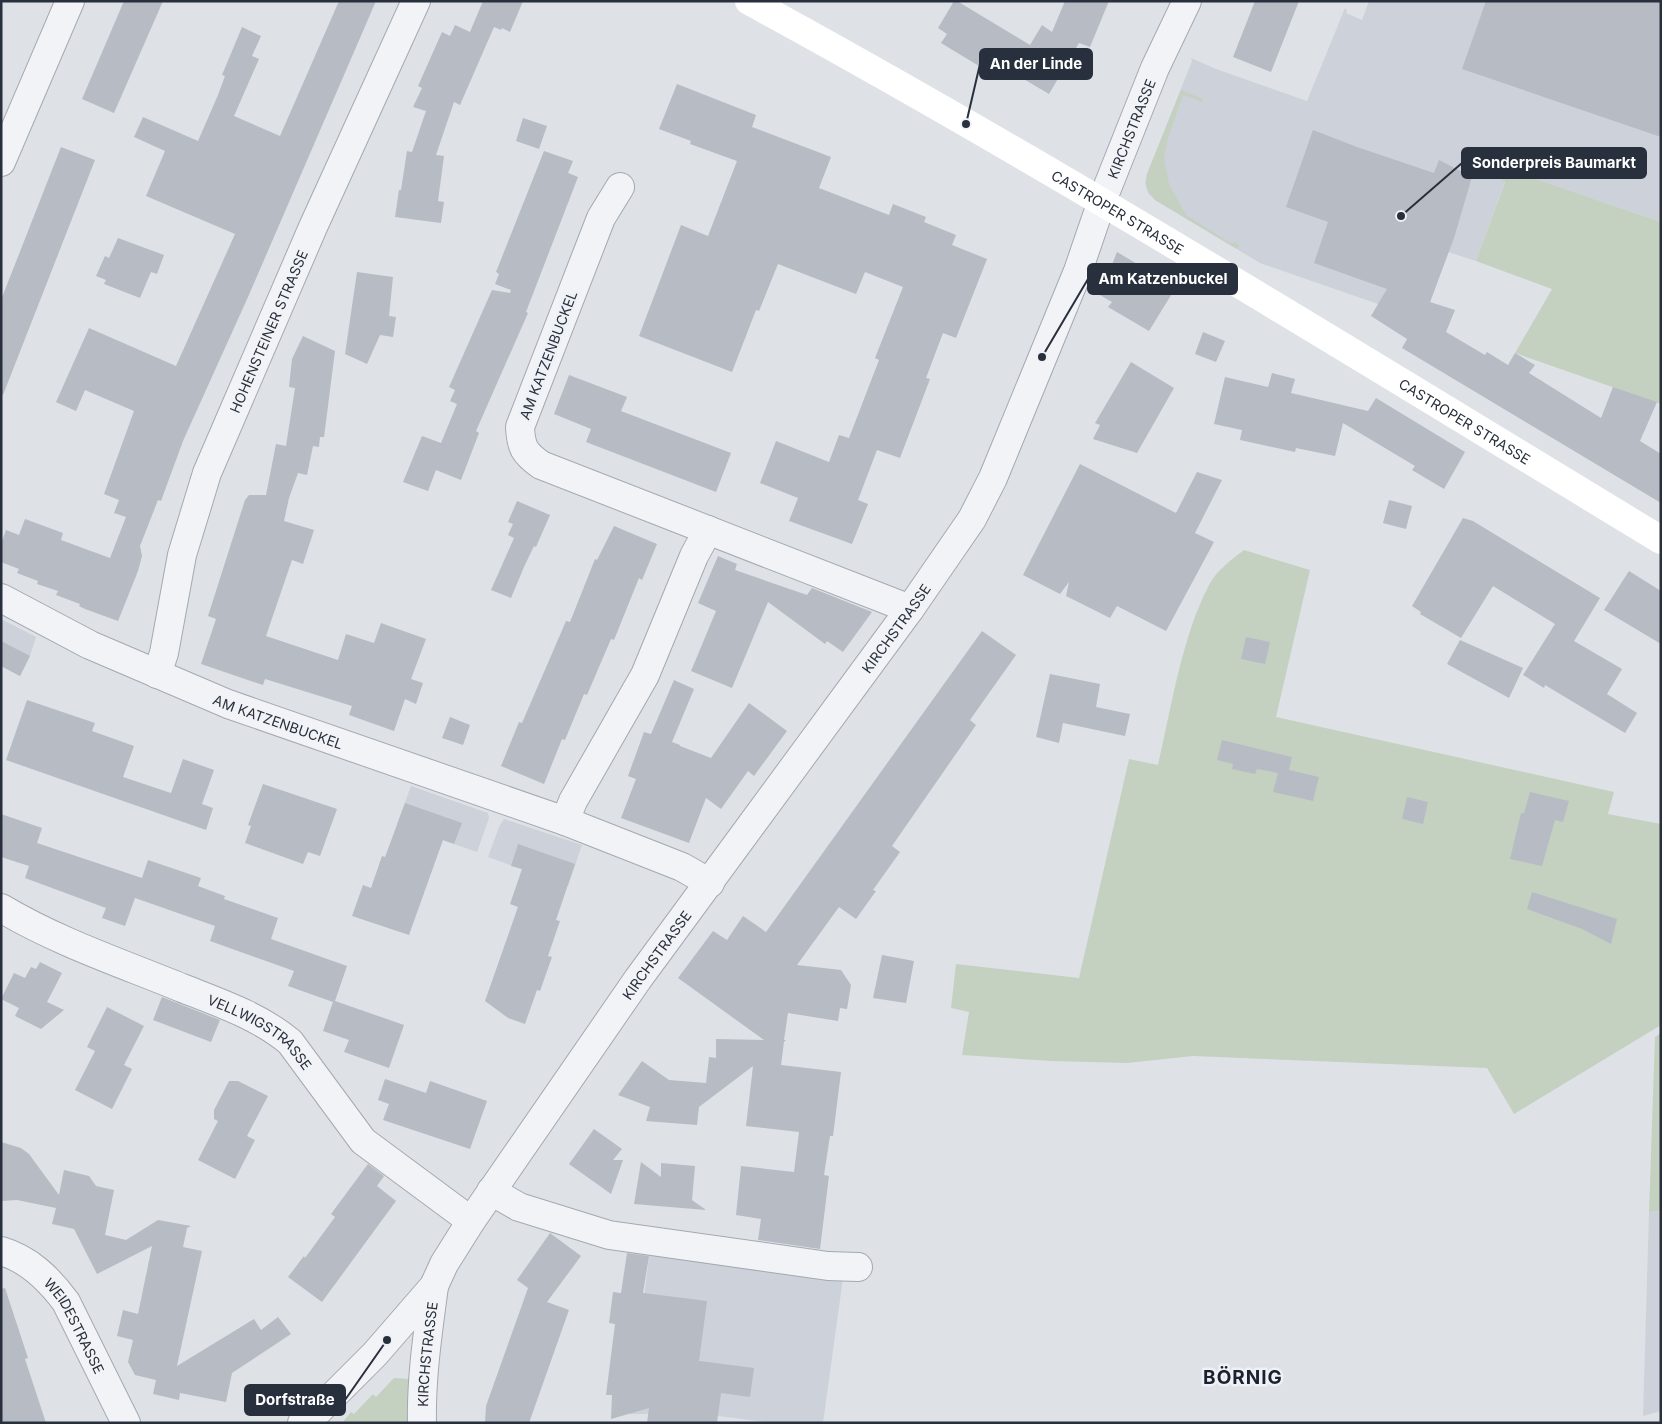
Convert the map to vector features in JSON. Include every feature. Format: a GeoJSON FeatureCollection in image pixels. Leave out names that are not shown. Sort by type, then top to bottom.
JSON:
{"type":"FeatureCollection","features":[{"type":"Feature","properties":{"kind":"main road","name":"CASTROPER STRASSE"},"geometry":{"type":"LineString","coordinates":[[749,1],[827,43],[1102,201],[1661,540]]}},
{"type":"Feature","properties":{"kind":"street"},"geometry":{"type":"LineString","coordinates":[[1,162],[70,1]]}},
{"type":"Feature","properties":{"kind":"street","name":"HOHENSTEINER STRASSE"},"geometry":{"type":"LineString","coordinates":[[157,674],[164,653],[182,555],[207,473],[313,227],[416,1]]}},
{"type":"Feature","properties":{"kind":"street","name":"KIRCHSTRASSE"},"geometry":{"type":"LineString","coordinates":[[302,1423],[316,1414],[375,1354],[434,1286],[444,1264],[471,1220],[638,979],[910,609],[972,519],[993,478],[1078,271],[1102,201],[1155,68],[1187,1]]}},
{"type":"Feature","properties":{"kind":"street","name":"AM KATZENBUCKEL"},"geometry":{"type":"LineString","coordinates":[[620,188],[601,218],[520,427],[520,442],[528,456],[541,465],[910,609]]}},
{"type":"Feature","properties":{"kind":"street"},"geometry":{"type":"LineString","coordinates":[[565,821],[573,801],[645,675],[694,556],[708,530]]}},
{"type":"Feature","properties":{"kind":"street","name":"AM KATZENBUCKEL"},"geometry":{"type":"LineString","coordinates":[[1,598],[90,645],[228,704],[565,821],[682,867],[710,883]]}},
{"type":"Feature","properties":{"kind":"street","name":"VELLWIGSTRASSE"},"geometry":{"type":"LineString","coordinates":[[1,908],[52,936],[244,1013],[278,1032],[290,1042],[363,1141],[471,1220]]}},
{"type":"Feature","properties":{"kind":"street"},"geometry":{"type":"LineString","coordinates":[[491,1191],[520,1207],[609,1235],[828,1266],[858,1267]]}},
{"type":"Feature","properties":{"kind":"street","name":"WEIDESTRASSE"},"geometry":{"type":"LineString","coordinates":[[1,1251],[34,1267],[66,1302],[126,1423]]}},
{"type":"Feature","properties":{"kind":"street","name":"KIRCHSTRASSE"},"geometry":{"type":"LineString","coordinates":[[422,1423],[421,1393],[423,1369],[434,1286]]}},
{"type":"Feature","properties":{"kind":"shaded area"},"geometry":{"type":"Polygon","coordinates":[[[1369,1],[1661,1],[1661,222],[1481,160],[1479,166],[1505,181],[1476,261],[1448,252],[1424,320],[1260,263],[1155,200],[1148,193],[1145,183],[1147,174],[1192,61],[1191,58],[1216,69],[1307,101],[1345,8],[1347,10],[1346,13],[1362,20],[1369,1]]]}},
{"type":"Feature","properties":{"kind":"shaded area"},"geometry":{"type":"Polygon","coordinates":[[[1,619],[36,637],[30,656],[20,676],[1,666],[1,619]]]}},
{"type":"Feature","properties":{"kind":"shaded area"},"geometry":{"type":"Polygon","coordinates":[[[411,786],[488,813],[489,818],[477,852],[397,824],[411,786]]]}},
{"type":"Feature","properties":{"kind":"shaded area"},"geometry":{"type":"Polygon","coordinates":[[[504,819],[582,845],[568,886],[488,857],[499,827],[504,819]]]}},
{"type":"Feature","properties":{"kind":"shaded area"},"geometry":{"type":"Polygon","coordinates":[[[1661,1211],[1661,1411],[1643,1416],[1649,1212],[1661,1211]]]}},
{"type":"Feature","properties":{"kind":"shaded area"},"geometry":{"type":"Polygon","coordinates":[[[650,1248],[844,1271],[823,1423],[774,1423],[702,1414],[630,1414],[650,1248]]]}},
{"type":"Feature","properties":{"kind":"green space"},"geometry":{"type":"Polygon","coordinates":[[[1181,90],[1203,99],[1202,102],[1183,95],[1168,138],[1164,158],[1169,184],[1186,215],[1232,244],[1234,242],[1239,245],[1237,249],[1155,200],[1147,188],[1147,174],[1181,90]]]}},
{"type":"Feature","properties":{"kind":"green space"},"geometry":{"type":"Polygon","coordinates":[[[1481,160],[1661,222],[1661,404],[1515,353],[1552,289],[1476,261],[1505,182],[1479,165],[1481,160]]]}},
{"type":"Feature","properties":{"kind":"green space"},"geometry":{"type":"Polygon","coordinates":[[[1244,550],[1310,570],[1276,717],[1614,792],[1608,814],[1661,824],[1661,1025],[1514,1114],[1487,1068],[1193,1056],[1127,1063],[1051,1061],[962,1055],[969,1012],[951,1008],[956,964],[1079,978],[1129,759],[1158,765],[1178,673],[1191,627],[1209,585],[1225,566],[1244,550]]]}},
{"type":"Feature","properties":{"kind":"green space"},"geometry":{"type":"Polygon","coordinates":[[[1661,1033],[1661,1211],[1649,1212],[1655,1037],[1661,1033]]]}},
{"type":"Feature","properties":{"kind":"green space"},"geometry":{"type":"Polygon","coordinates":[[[394,1378],[410,1379],[410,1423],[342,1423],[351,1412],[354,1414],[373,1394],[376,1397],[394,1378]]]}},
{"type":"Feature","properties":{"kind":"building"},"geometry":{"type":"Polygon","coordinates":[[[124,1],[163,1],[114,113],[82,99],[124,1]]]}},
{"type":"Feature","properties":{"kind":"building"},"geometry":{"type":"Polygon","coordinates":[[[339,1],[376,1],[248,297],[183,441],[161,501],[158,500],[140,546],[142,556],[138,571],[118,621],[85,609],[79,606],[80,604],[56,595],[58,591],[37,584],[38,581],[17,573],[19,569],[1,562],[1,544],[6,530],[19,535],[25,519],[63,533],[61,540],[110,558],[126,517],[114,513],[119,500],[104,494],[134,411],[85,390],[76,411],[56,402],[89,328],[176,366],[235,234],[146,196],[165,151],[134,137],[143,117],[198,141],[218,95],[225,76],[222,75],[242,27],[261,36],[252,56],[259,59],[234,116],[280,136],[339,1]]]}},
{"type":"Feature","properties":{"kind":"building"},"geometry":{"type":"Polygon","coordinates":[[[483,1],[523,1],[510,32],[494,27],[460,105],[454,102],[436,155],[444,156],[438,201],[444,202],[441,223],[395,217],[407,151],[412,152],[426,111],[413,107],[422,88],[418,86],[442,32],[450,36],[455,25],[470,32],[483,1]]]}},
{"type":"Feature","properties":{"kind":"building"},"geometry":{"type":"Polygon","coordinates":[[[954,1],[957,1],[1030,45],[1042,25],[1052,32],[1065,1],[1109,1],[1090,47],[1079,43],[1049,94],[985,56],[979,66],[941,43],[947,34],[938,28],[954,1]]]}},
{"type":"Feature","properties":{"kind":"building"},"geometry":{"type":"Polygon","coordinates":[[[1255,1],[1299,1],[1271,72],[1233,57],[1255,1]]]}},
{"type":"Feature","properties":{"kind":"building"},"geometry":{"type":"Polygon","coordinates":[[[1486,1],[1661,1],[1661,137],[1462,69],[1486,1]]]}},
{"type":"Feature","properties":{"kind":"building"},"geometry":{"type":"Polygon","coordinates":[[[677,84],[756,115],[752,127],[831,157],[819,188],[889,215],[893,204],[926,217],[924,222],[956,235],[952,245],[987,259],[956,338],[943,333],[926,378],[930,379],[900,458],[877,450],[858,500],[868,504],[852,544],[789,521],[798,498],[760,483],[776,441],[829,462],[839,435],[849,438],[879,360],[875,358],[903,287],[865,272],[856,294],[778,264],[759,311],[756,310],[732,372],[639,336],[681,225],[708,236],[737,161],[690,144],[691,141],[659,129],[677,84]]]}},
{"type":"Feature","properties":{"kind":"building"},"geometry":{"type":"Polygon","coordinates":[[[523,118],[547,126],[539,149],[516,141],[523,118]]]}},
{"type":"Feature","properties":{"kind":"building"},"geometry":{"type":"Polygon","coordinates":[[[1313,130],[1434,173],[1439,160],[1472,177],[1454,238],[1430,302],[1455,310],[1446,332],[1485,355],[1487,352],[1508,365],[1515,353],[1535,365],[1529,373],[1601,418],[1613,387],[1657,402],[1640,441],[1661,454],[1661,503],[1402,348],[1407,339],[1371,316],[1387,289],[1314,263],[1328,222],[1286,207],[1313,130]]]}},
{"type":"Feature","properties":{"kind":"building"},"geometry":{"type":"Polygon","coordinates":[[[61,147],[95,160],[3,395],[1,394],[1,300],[61,147]]]}},
{"type":"Feature","properties":{"kind":"building"},"geometry":{"type":"Polygon","coordinates":[[[544,151],[573,161],[568,173],[578,177],[526,312],[528,313],[476,431],[479,433],[461,480],[436,470],[428,491],[403,482],[422,436],[441,443],[457,404],[450,401],[455,390],[449,387],[492,290],[510,293],[511,290],[495,284],[499,274],[496,272],[544,151]]]}},
{"type":"Feature","properties":{"kind":"building"},"geometry":{"type":"Polygon","coordinates":[[[118,238],[164,255],[157,274],[151,272],[140,298],[104,284],[106,280],[96,276],[105,256],[109,258],[118,238]]]}},
{"type":"Feature","properties":{"kind":"building"},"geometry":{"type":"Polygon","coordinates":[[[1117,252],[1176,287],[1149,331],[1108,307],[1112,302],[1100,295],[1117,252]]]}},
{"type":"Feature","properties":{"kind":"building"},"geometry":{"type":"Polygon","coordinates":[[[357,272],[393,277],[389,316],[396,317],[393,337],[380,335],[367,364],[345,354],[357,272]]]}},
{"type":"Feature","properties":{"kind":"building"},"geometry":{"type":"Polygon","coordinates":[[[1203,332],[1225,341],[1216,362],[1195,354],[1203,332]]]}},
{"type":"Feature","properties":{"kind":"building"},"geometry":{"type":"Polygon","coordinates":[[[303,336],[335,351],[324,437],[320,437],[319,447],[313,446],[307,475],[298,473],[289,498],[284,521],[314,530],[303,564],[292,560],[266,636],[338,660],[346,634],[374,643],[381,623],[426,639],[411,679],[423,683],[416,704],[405,699],[394,731],[349,715],[352,706],[265,679],[263,685],[201,664],[216,619],[208,616],[245,500],[249,495],[266,495],[276,444],[286,446],[295,388],[289,387],[292,359],[303,336]]]}},
{"type":"Feature","properties":{"kind":"building"},"geometry":{"type":"Polygon","coordinates":[[[1131,362],[1174,388],[1137,453],[1093,439],[1100,425],[1095,423],[1131,362]]]}},
{"type":"Feature","properties":{"kind":"building"},"geometry":{"type":"Polygon","coordinates":[[[1272,373],[1295,379],[1291,393],[1368,411],[1376,398],[1465,452],[1444,489],[1412,470],[1415,466],[1343,423],[1335,456],[1296,448],[1295,452],[1240,440],[1242,430],[1214,424],[1225,377],[1268,387],[1272,373]]]}},
{"type":"Feature","properties":{"kind":"building"},"geometry":{"type":"Polygon","coordinates":[[[569,375],[627,397],[621,411],[731,453],[716,492],[586,442],[591,429],[554,414],[569,375]]]}},
{"type":"Feature","properties":{"kind":"building"},"geometry":{"type":"Polygon","coordinates":[[[1080,464],[1176,513],[1197,472],[1222,480],[1195,533],[1214,542],[1166,631],[1117,606],[1110,618],[1066,596],[1069,582],[1060,594],[1023,575],[1080,464]]]}},
{"type":"Feature","properties":{"kind":"building"},"geometry":{"type":"Polygon","coordinates":[[[1389,500],[1412,506],[1406,529],[1383,523],[1389,500]]]}},
{"type":"Feature","properties":{"kind":"building"},"geometry":{"type":"Polygon","coordinates":[[[517,501],[550,515],[511,598],[491,590],[514,538],[508,535],[513,524],[508,522],[517,501]]]}},
{"type":"Feature","properties":{"kind":"building"},"geometry":{"type":"Polygon","coordinates":[[[1463,518],[1473,521],[1600,598],[1574,641],[1622,669],[1607,694],[1637,713],[1625,733],[1545,685],[1544,688],[1523,675],[1555,624],[1493,586],[1461,638],[1420,614],[1421,612],[1412,606],[1463,518]]]}},
{"type":"Feature","properties":{"kind":"building"},"geometry":{"type":"Polygon","coordinates":[[[614,526],[657,544],[642,580],[639,578],[614,640],[611,639],[587,695],[584,694],[565,740],[562,739],[544,784],[501,766],[519,722],[522,723],[566,621],[570,622],[595,559],[597,560],[614,526]]]}},
{"type":"Feature","properties":{"kind":"building"},"geometry":{"type":"Polygon","coordinates":[[[718,556],[737,564],[735,570],[807,595],[812,588],[872,612],[843,652],[827,641],[825,644],[768,602],[732,688],[691,671],[716,611],[698,603],[718,556]]]}},
{"type":"Feature","properties":{"kind":"building"},"geometry":{"type":"Polygon","coordinates":[[[1629,571],[1661,591],[1661,644],[1604,610],[1629,571]]]}},
{"type":"Feature","properties":{"kind":"building"},"geometry":{"type":"Polygon","coordinates":[[[982,631],[1016,655],[970,720],[976,725],[892,846],[900,852],[873,890],[876,891],[856,919],[839,907],[797,965],[841,970],[851,985],[847,1009],[840,1008],[838,1021],[788,1013],[784,1040],[786,1040],[784,1042],[781,1065],[841,1072],[833,1136],[830,1136],[824,1175],[829,1176],[820,1249],[758,1240],[761,1219],[736,1215],[741,1166],[794,1172],[799,1132],[746,1126],[753,1066],[699,1107],[697,1125],[646,1121],[650,1107],[618,1095],[642,1061],[669,1080],[706,1083],[709,1057],[716,1058],[716,1039],[764,1040],[678,978],[713,931],[727,940],[743,916],[766,932],[982,631]]]}},
{"type":"Feature","properties":{"kind":"building"},"geometry":{"type":"Polygon","coordinates":[[[1246,637],[1270,642],[1265,664],[1241,659],[1246,637]]]}},
{"type":"Feature","properties":{"kind":"building"},"geometry":{"type":"Polygon","coordinates":[[[1460,640],[1523,668],[1509,698],[1447,664],[1460,640]]]}},
{"type":"Feature","properties":{"kind":"building"},"geometry":{"type":"Polygon","coordinates":[[[1,641],[30,656],[20,676],[1,666],[1,641]]]}},
{"type":"Feature","properties":{"kind":"building"},"geometry":{"type":"Polygon","coordinates":[[[1050,674],[1100,684],[1096,707],[1130,714],[1125,736],[1063,723],[1059,743],[1036,737],[1050,674]]]}},
{"type":"Feature","properties":{"kind":"building"},"geometry":{"type":"Polygon","coordinates":[[[674,680],[694,689],[672,742],[680,746],[711,758],[749,703],[787,731],[754,776],[748,771],[721,809],[706,798],[689,843],[621,818],[636,779],[628,776],[644,732],[651,734],[674,680]]]}},
{"type":"Feature","properties":{"kind":"building"},"geometry":{"type":"Polygon","coordinates":[[[27,700],[95,723],[92,731],[134,746],[123,777],[171,793],[183,759],[214,770],[202,804],[213,808],[206,830],[6,760],[27,700]]]}},
{"type":"Feature","properties":{"kind":"building"},"geometry":{"type":"Polygon","coordinates":[[[450,717],[470,725],[463,745],[442,738],[450,717]]]}},
{"type":"Feature","properties":{"kind":"building"},"geometry":{"type":"Polygon","coordinates":[[[1222,740],[1292,757],[1289,770],[1319,777],[1313,801],[1273,792],[1278,773],[1257,769],[1255,774],[1232,769],[1233,764],[1217,760],[1222,740]]]}},
{"type":"Feature","properties":{"kind":"building"},"geometry":{"type":"Polygon","coordinates":[[[263,784],[337,809],[320,856],[308,852],[303,864],[245,843],[251,826],[248,825],[263,784]]]}},
{"type":"Feature","properties":{"kind":"building"},"geometry":{"type":"Polygon","coordinates":[[[1530,792],[1569,801],[1563,822],[1555,820],[1542,866],[1510,859],[1521,813],[1524,813],[1530,792]]]}},
{"type":"Feature","properties":{"kind":"building"},"geometry":{"type":"Polygon","coordinates":[[[1407,797],[1428,802],[1423,824],[1402,819],[1407,797]]]}},
{"type":"Feature","properties":{"kind":"building"},"geometry":{"type":"Polygon","coordinates":[[[405,803],[462,823],[454,844],[443,840],[409,935],[352,916],[363,885],[371,888],[382,856],[385,857],[405,803]]]}},
{"type":"Feature","properties":{"kind":"building"},"geometry":{"type":"Polygon","coordinates":[[[1,814],[42,828],[37,843],[142,878],[148,860],[201,878],[198,886],[225,896],[224,899],[278,918],[271,939],[347,966],[335,1001],[404,1025],[389,1068],[344,1052],[349,1040],[323,1031],[333,1002],[288,986],[294,971],[210,941],[215,926],[135,898],[125,926],[102,918],[106,908],[25,878],[29,866],[1,857],[1,814]]]}},
{"type":"Feature","properties":{"kind":"building"},"geometry":{"type":"Polygon","coordinates":[[[518,844],[575,864],[556,920],[560,921],[548,956],[552,957],[540,991],[537,990],[525,1024],[508,1018],[485,1001],[518,907],[510,904],[522,869],[511,866],[518,844]]]}},
{"type":"Feature","properties":{"kind":"building"},"geometry":{"type":"Polygon","coordinates":[[[1532,892],[1617,919],[1611,944],[1582,929],[1527,909],[1532,892]]]}},
{"type":"Feature","properties":{"kind":"building"},"geometry":{"type":"Polygon","coordinates":[[[882,955],[914,961],[906,1003],[873,998],[882,955]]]}},
{"type":"Feature","properties":{"kind":"building"},"geometry":{"type":"Polygon","coordinates":[[[40,962],[62,973],[47,1002],[64,1010],[41,1029],[15,1016],[19,1008],[1,999],[14,973],[25,978],[31,967],[36,969],[40,962]]]}},
{"type":"Feature","properties":{"kind":"building"},"geometry":{"type":"Polygon","coordinates":[[[162,997],[220,1020],[211,1042],[153,1020],[162,997]]]}},
{"type":"Feature","properties":{"kind":"building"},"geometry":{"type":"Polygon","coordinates":[[[107,1007],[144,1026],[124,1065],[132,1069],[112,1109],[75,1090],[95,1051],[87,1047],[107,1007]]]}},
{"type":"Feature","properties":{"kind":"building"},"geometry":{"type":"Polygon","coordinates":[[[385,1079],[426,1093],[430,1081],[487,1101],[470,1149],[383,1120],[389,1104],[378,1100],[385,1079]]]}},
{"type":"Feature","properties":{"kind":"building"},"geometry":{"type":"Polygon","coordinates":[[[229,1081],[238,1081],[268,1096],[247,1136],[255,1140],[235,1179],[198,1160],[218,1121],[214,1119],[214,1110],[229,1081]]]}},
{"type":"Feature","properties":{"kind":"building"},"geometry":{"type":"Polygon","coordinates":[[[594,1129],[622,1149],[613,1160],[623,1160],[611,1194],[569,1164],[594,1129]]]}},
{"type":"Feature","properties":{"kind":"building"},"geometry":{"type":"Polygon","coordinates":[[[1,1142],[21,1148],[29,1154],[59,1195],[64,1170],[89,1176],[96,1186],[114,1190],[105,1235],[126,1240],[158,1220],[191,1226],[187,1228],[183,1247],[202,1251],[177,1366],[254,1319],[261,1330],[278,1317],[291,1334],[232,1373],[226,1402],[180,1393],[179,1400],[153,1394],[156,1380],[135,1375],[128,1362],[133,1340],[117,1336],[123,1310],[138,1314],[152,1246],[97,1274],[74,1229],[52,1224],[56,1208],[17,1200],[1,1201],[1,1142]]]}},
{"type":"Feature","properties":{"kind":"building"},"geometry":{"type":"Polygon","coordinates":[[[641,1162],[661,1177],[661,1163],[695,1166],[692,1200],[706,1210],[634,1204],[641,1162]]]}},
{"type":"Feature","properties":{"kind":"building"},"geometry":{"type":"Polygon","coordinates":[[[368,1164],[384,1176],[377,1186],[396,1201],[322,1302],[288,1277],[304,1256],[305,1258],[335,1217],[331,1214],[368,1164]]]}},
{"type":"Feature","properties":{"kind":"building"},"geometry":{"type":"Polygon","coordinates":[[[550,1233],[581,1256],[547,1302],[569,1310],[529,1423],[485,1423],[486,1406],[528,1288],[517,1280],[550,1233]]]}},
{"type":"Feature","properties":{"kind":"building"},"geometry":{"type":"Polygon","coordinates":[[[627,1253],[649,1256],[643,1293],[707,1301],[699,1361],[754,1368],[750,1397],[721,1393],[717,1423],[647,1423],[649,1408],[611,1419],[612,1395],[606,1395],[615,1324],[609,1323],[613,1292],[621,1293],[627,1253]]]}},
{"type":"Feature","properties":{"kind":"building"},"geometry":{"type":"Polygon","coordinates":[[[5,1288],[28,1358],[25,1359],[46,1423],[1,1423],[1,1289],[5,1288]]]}},
{"type":"Feature","properties":{"kind":"place","name":"An der Linde"},"geometry":{"type":"Point","coordinates":[966,124]}},
{"type":"Feature","properties":{"kind":"place","name":"Sonderpreis Baumarkt"},"geometry":{"type":"Point","coordinates":[1401,216]}},
{"type":"Feature","properties":{"kind":"place","name":"Am Katzenbuckel"},"geometry":{"type":"Point","coordinates":[1042,357]}},
{"type":"Feature","properties":{"kind":"place","name":"Dorfstraße"},"geometry":{"type":"Point","coordinates":[387,1340]}},
{"type":"Feature","properties":{"kind":"district","name":"BÖRNIG"},"geometry":{"type":"Point","coordinates":[1243,1377]}}]}
